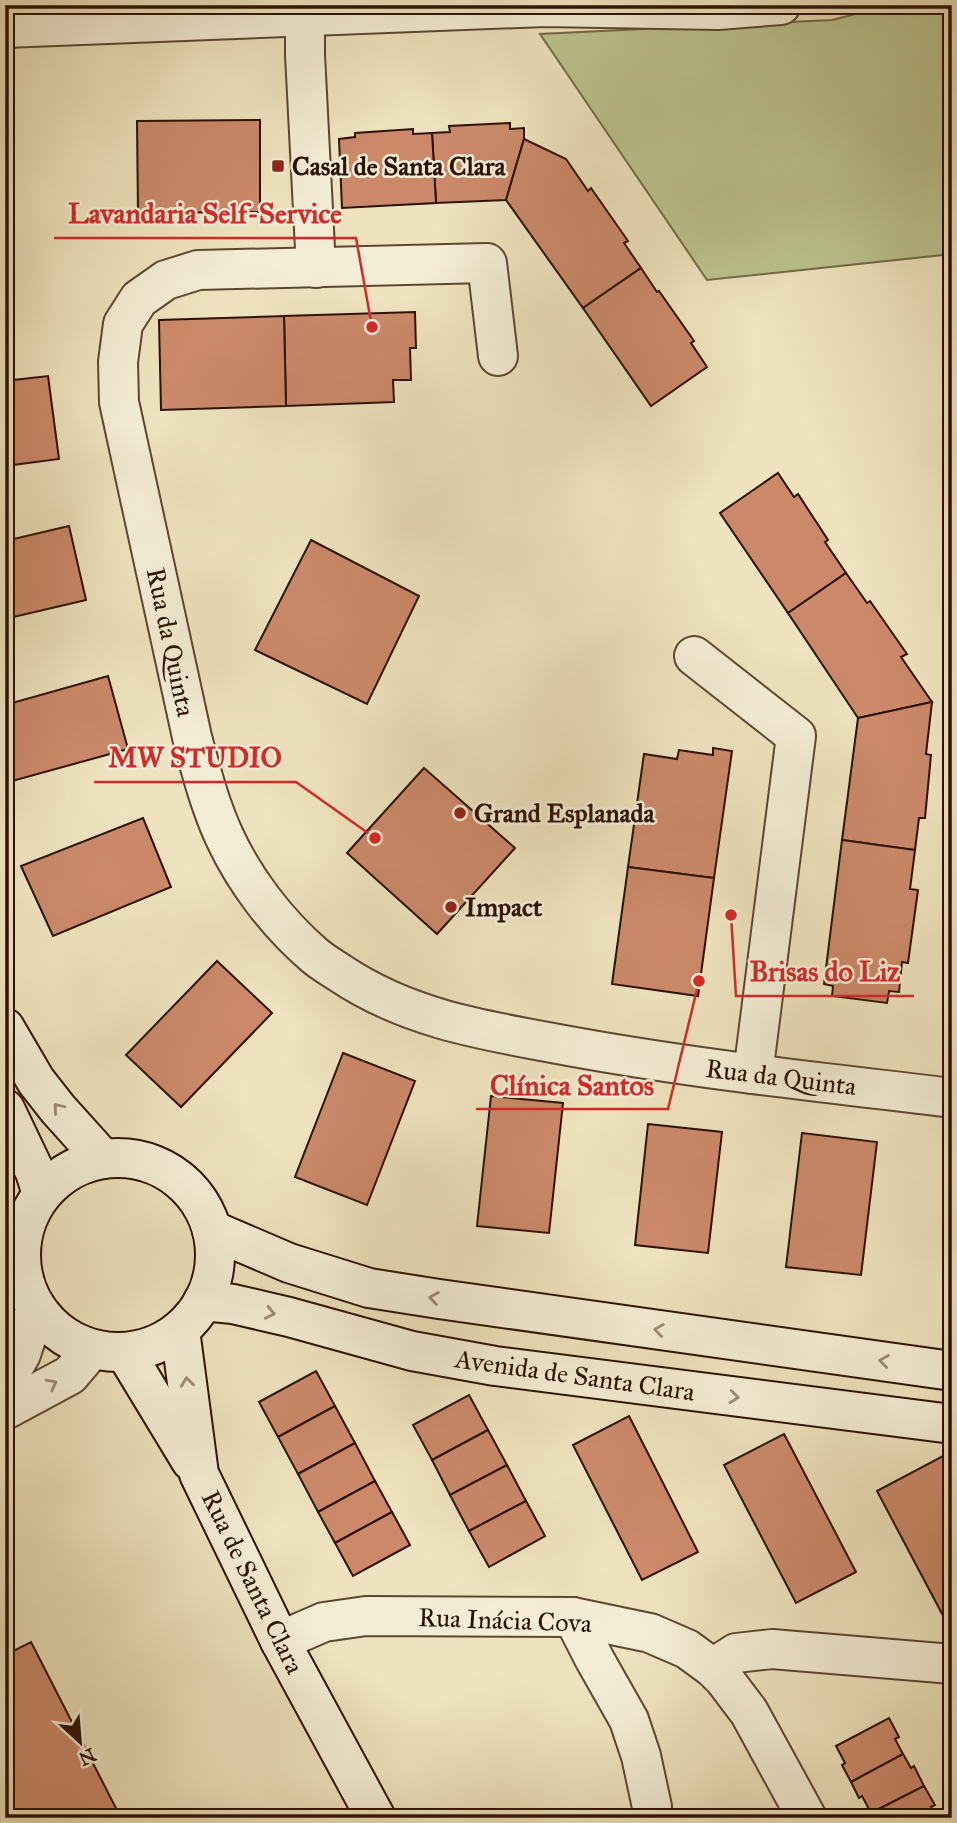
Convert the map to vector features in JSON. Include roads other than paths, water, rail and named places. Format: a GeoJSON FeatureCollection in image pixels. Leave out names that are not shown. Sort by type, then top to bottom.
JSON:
{"type":"FeatureCollection","features":[{"type":"Feature","properties":{"kind":"street"},"geometry":{"type":"LineString","coordinates":[[5,28],[544,7],[718,10],[781,5]]}},
{"type":"Feature","properties":{"kind":"street"},"geometry":{"type":"LineString","coordinates":[[305,17],[316,268]]}},
{"type":"Feature","properties":{"kind":"street","name":"Rua da Quinta"},"geometry":{"type":"LineString","coordinates":[[498,356],[487,263],[198,270],[166,279],[139,299],[123,324],[118,362],[118,402],[192,737],[207,790],[225,838],[250,881],[278,919],[315,956],[360,986],[414,1011],[477,1029],[660,1062],[952,1098]]}},
{"type":"Feature","properties":{"kind":"street"},"geometry":{"type":"LineString","coordinates":[[694,656],[796,736],[753,1074]]}},
{"type":"Feature","properties":{"kind":"street"},"geometry":{"type":"LineString","coordinates":[[5,1028],[36,1081],[103,1159]]}},
{"type":"Feature","properties":{"kind":"street"},"geometry":{"type":"LineString","coordinates":[[5,1109],[35,1172],[42,1194]]}},
{"type":"Feature","properties":{"kind":"street"},"geometry":{"type":"LineString","coordinates":[[103,1159],[132,1159],[158,1167],[182,1182],[200,1204],[212,1230],[215,1254],[212,1278],[192,1315],[154,1345],[108,1351],[70,1340],[50,1326],[36,1308],[23,1280],[20,1250],[27,1220],[42,1194],[60,1177],[80,1166],[103,1159]]}},
{"type":"Feature","properties":{"kind":"street"},"geometry":{"type":"LineString","coordinates":[[212,1230],[289,1263],[369,1288],[952,1371]]}},
{"type":"Feature","properties":{"kind":"street","name":"Avenida de Santa Clara"},"geometry":{"type":"LineString","coordinates":[[192,1315],[233,1304],[412,1351],[495,1366],[952,1424]]}},
{"type":"Feature","properties":{"kind":"street"},"geometry":{"type":"LineString","coordinates":[[5,1382],[21,1354],[36,1308]]}},
{"type":"Feature","properties":{"kind":"street","name":"Rua de Santa Clara"},"geometry":{"type":"LineString","coordinates":[[192,1315],[199,1474],[280,1641],[376,1818]]}},
{"type":"Feature","properties":{"kind":"street"},"geometry":{"type":"LineString","coordinates":[[5,1410],[108,1351]]}},
{"type":"Feature","properties":{"kind":"street"},"geometry":{"type":"LineString","coordinates":[[108,1351],[199,1474]]}},
{"type":"Feature","properties":{"kind":"street","name":"Rua Inácia Cova"},"geometry":{"type":"LineString","coordinates":[[280,1641],[324,1622],[366,1616],[573,1617],[650,1633],[687,1649],[724,1679],[750,1712],[807,1818]]}},
{"type":"Feature","properties":{"kind":"street"},"geometry":{"type":"LineString","coordinates":[[573,1617],[629,1720],[641,1756],[652,1818]]}},
{"type":"Feature","properties":{"kind":"street"},"geometry":{"type":"LineString","coordinates":[[713,1668],[736,1653],[772,1649],[952,1664]]}},
{"type":"Feature","properties":{"kind":"place","name":"Casal de Santa Clara"},"geometry":{"type":"Point","coordinates":[278,166]}},
{"type":"Feature","properties":{"kind":"place","name":"Lavandaria Self-Service"},"geometry":{"type":"Point","coordinates":[372,327]}},
{"type":"Feature","properties":{"kind":"place","name":"Grand Esplanada"},"geometry":{"type":"Point","coordinates":[460,813]}},
{"type":"Feature","properties":{"kind":"place","name":"MW STUDIO"},"geometry":{"type":"Point","coordinates":[375,838]}},
{"type":"Feature","properties":{"kind":"place","name":"Impact"},"geometry":{"type":"Point","coordinates":[451,907]}},
{"type":"Feature","properties":{"kind":"place","name":"Brisas do Liz"},"geometry":{"type":"Point","coordinates":[731,915]}},
{"type":"Feature","properties":{"kind":"place","name":"Clínica Santos"},"geometry":{"type":"Point","coordinates":[699,981]}}]}
